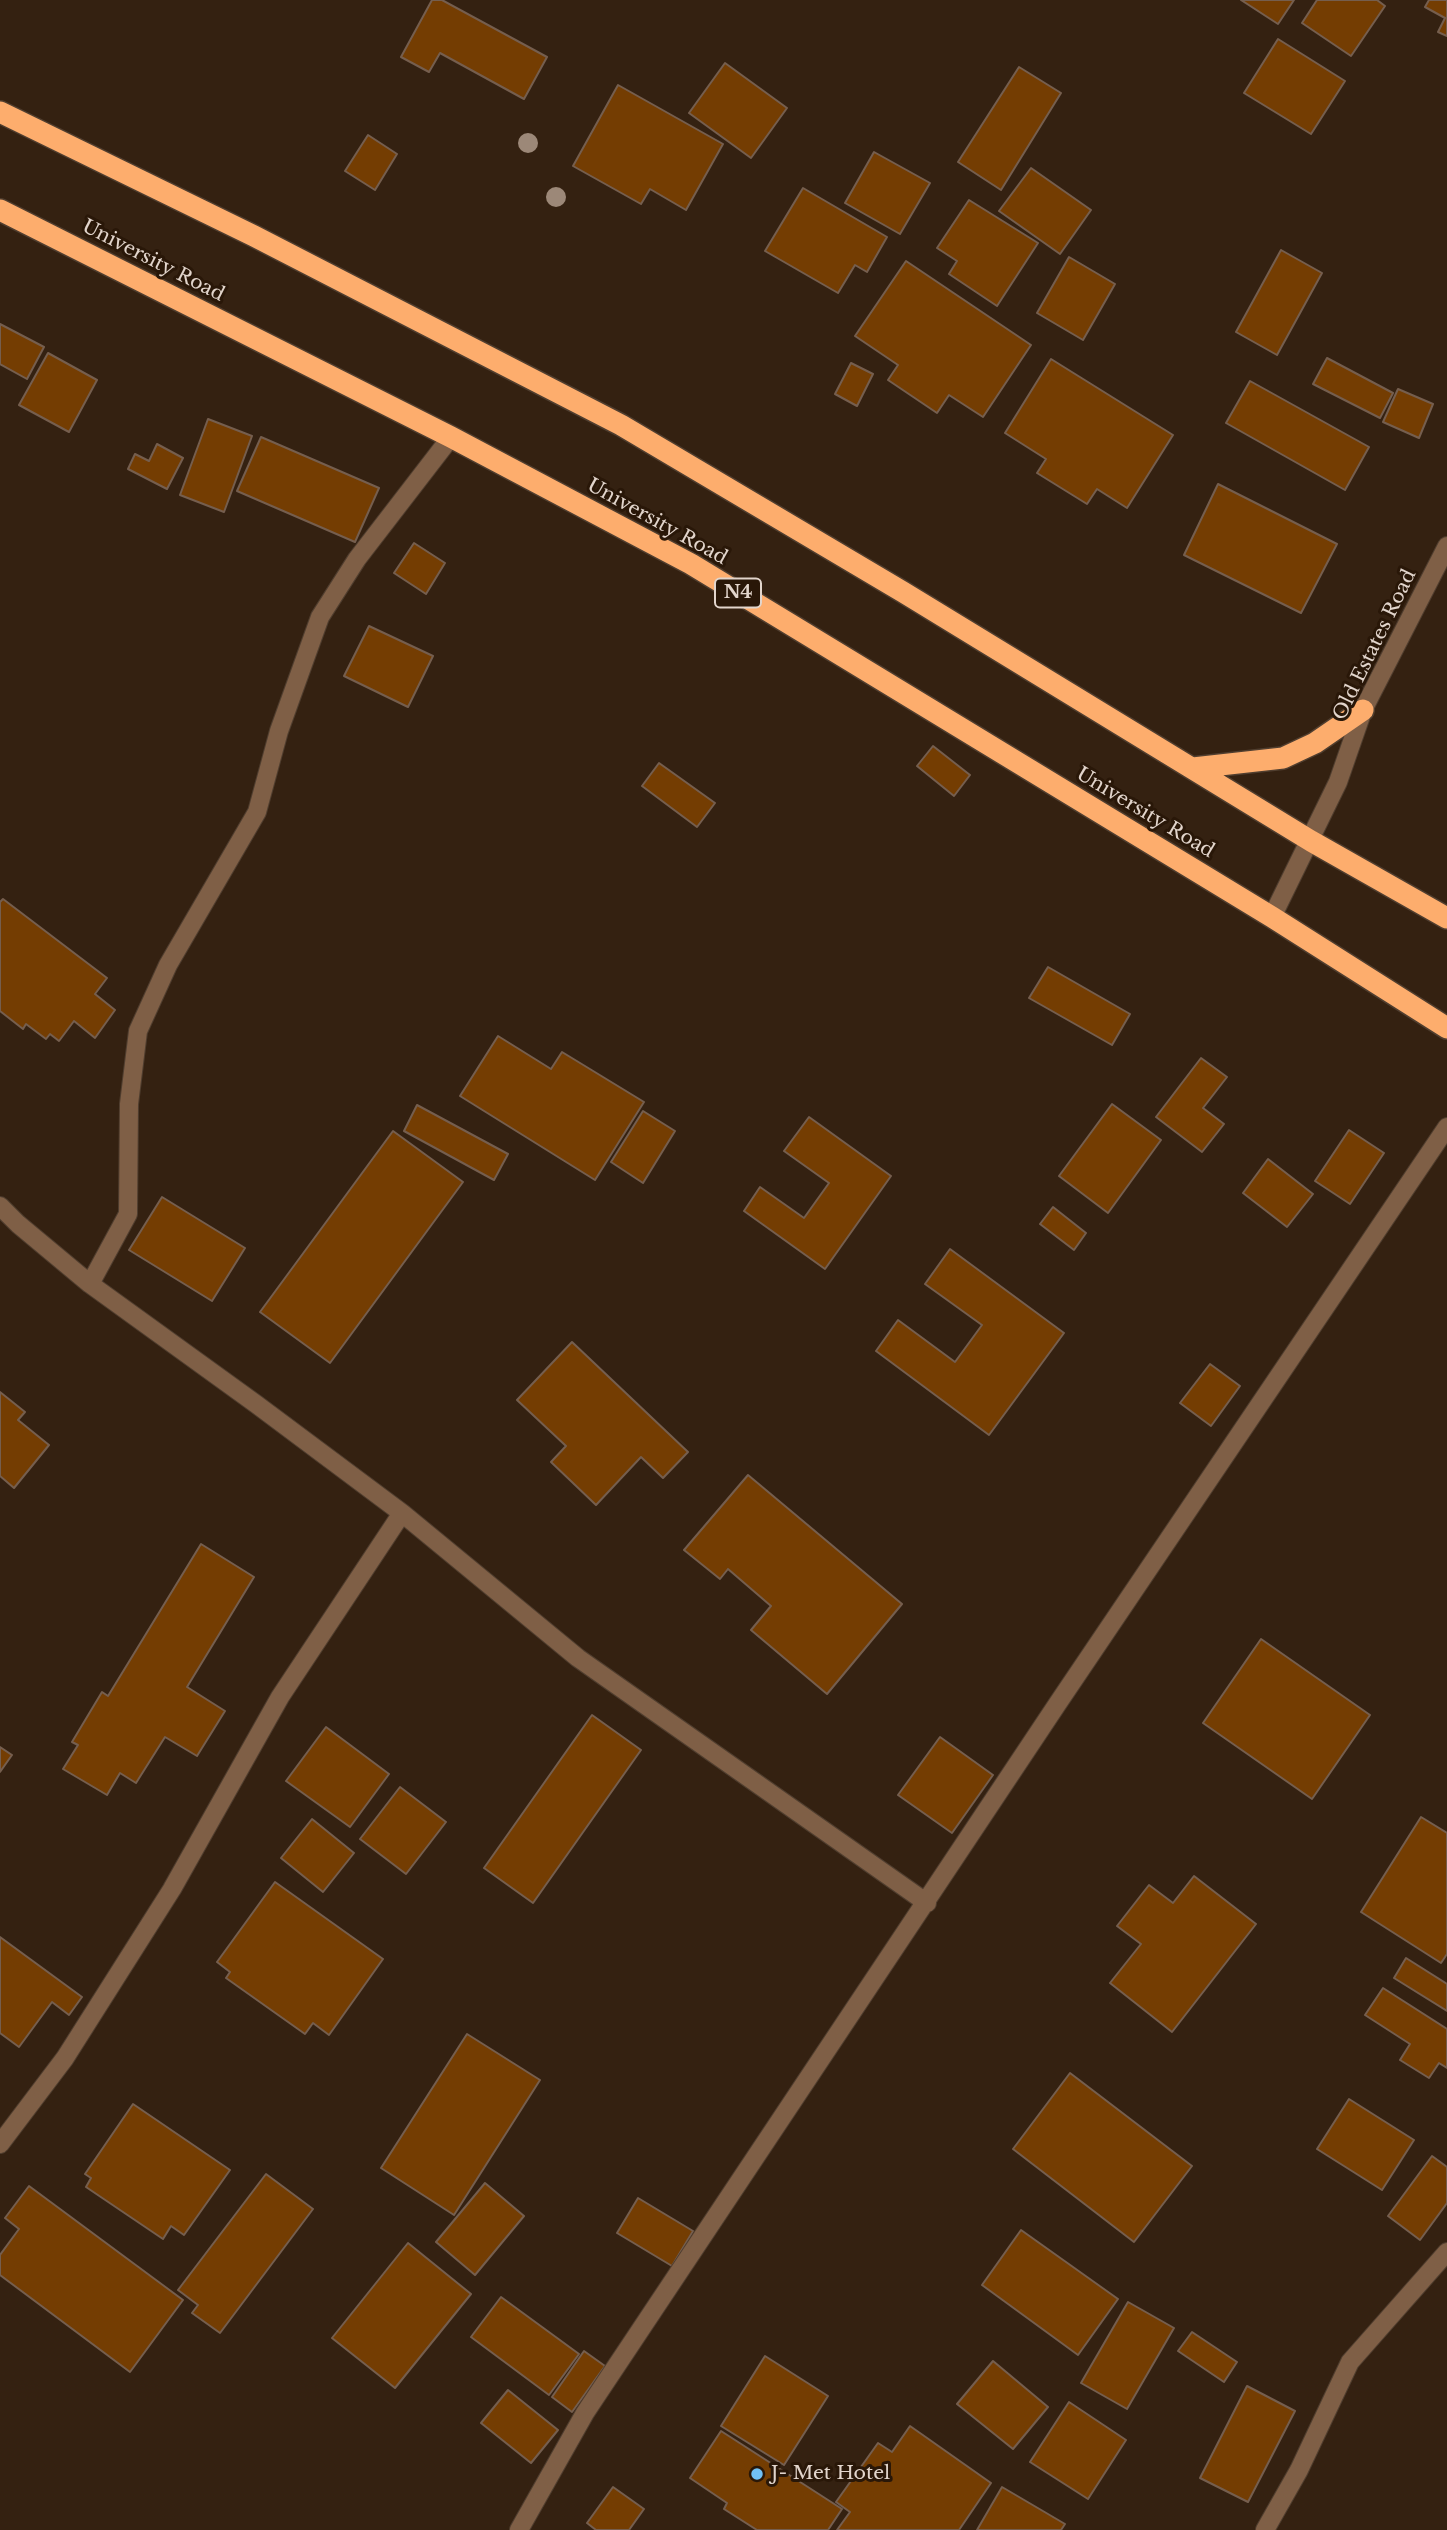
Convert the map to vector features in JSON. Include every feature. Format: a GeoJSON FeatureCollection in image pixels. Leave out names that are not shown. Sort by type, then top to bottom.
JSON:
{"type":"FeatureCollection","features":[{"type":"Feature","properties":{"kind":"highway"},"geometry":{"type":"LineString","coordinates":[[0,112],[254,236],[621,425],[903,592],[1311,841],[1447,918]]}},
{"type":"Feature","properties":{"kind":"highway","name":"University Road"},"geometry":{"type":"LineString","coordinates":[[0,210],[451,437],[691,565],[1272,917],[1447,1028]]}},
{"type":"Feature","properties":{"kind":"highway"},"geometry":{"type":"LineString","coordinates":[[1194,768],[1283,758],[1315,743],[1363,710]]}},
{"type":"Feature","properties":{"kind":"street"},"geometry":{"type":"LineString","coordinates":[[90,1284],[128,1213],[129,1104],[138,1031],[168,965],[257,812],[279,731],[320,617],[357,559],[451,437]]}},
{"type":"Feature","properties":{"kind":"street","name":"Old Estates Road"},"geometry":{"type":"LineString","coordinates":[[1272,917],[1338,782],[1363,710],[1447,546]]}},
{"type":"Feature","properties":{"kind":"street"},"geometry":{"type":"LineString","coordinates":[[519,2530],[585,2413],[1058,1703],[1447,1127]]}},
{"type":"Feature","properties":{"kind":"street"},"geometry":{"type":"LineString","coordinates":[[0,1206],[90,1284],[402,1513],[578,1658],[927,1903]]}},
{"type":"Feature","properties":{"kind":"street"},"geometry":{"type":"LineString","coordinates":[[0,2144],[65,2058],[172,1889],[279,1697],[402,1513]]}},
{"type":"Feature","properties":{"kind":"street"},"geometry":{"type":"LineString","coordinates":[[1265,2530],[1299,2470],[1350,2362],[1447,2252]]}},
{"type":"Feature","properties":{"kind":"building"},"geometry":{"type":"Polygon","coordinates":[[[432,0],[442,0],[547,57],[524,99],[440,53],[429,72],[401,57],[432,0]]]}},
{"type":"Feature","properties":{"kind":"building"},"geometry":{"type":"Polygon","coordinates":[[[1241,0],[1294,0],[1278,24],[1241,0]]]}},
{"type":"Feature","properties":{"kind":"building"},"geometry":{"type":"Polygon","coordinates":[[[1317,0],[1377,0],[1385,6],[1351,56],[1302,23],[1317,0]]]}},
{"type":"Feature","properties":{"kind":"building"},"geometry":{"type":"Polygon","coordinates":[[[1429,0],[1447,0],[1447,36],[1438,32],[1445,18],[1425,7],[1429,0]]]}},
{"type":"Feature","properties":{"kind":"building"},"geometry":{"type":"Polygon","coordinates":[[[1278,39],[1345,81],[1311,134],[1244,93],[1278,39]]]}},
{"type":"Feature","properties":{"kind":"building"},"geometry":{"type":"Polygon","coordinates":[[[725,63],[787,108],[751,158],[689,113],[725,63]]]}},
{"type":"Feature","properties":{"kind":"building"},"geometry":{"type":"Polygon","coordinates":[[[1019,67],[1061,93],[1001,190],[958,162],[1019,67]]]}},
{"type":"Feature","properties":{"kind":"building"},"geometry":{"type":"Polygon","coordinates":[[[618,85],[723,144],[686,210],[650,189],[641,204],[573,166],[618,85]]]}},
{"type":"Feature","properties":{"kind":"building"},"geometry":{"type":"Polygon","coordinates":[[[368,135],[397,154],[375,190],[345,171],[368,135]]]}},
{"type":"Feature","properties":{"kind":"building"},"geometry":{"type":"Polygon","coordinates":[[[874,152],[930,183],[900,234],[845,203],[874,152]]]}},
{"type":"Feature","properties":{"kind":"building"},"geometry":{"type":"Polygon","coordinates":[[[1031,168],[1091,210],[1060,254],[999,211],[1031,168]]]}},
{"type":"Feature","properties":{"kind":"building"},"geometry":{"type":"Polygon","coordinates":[[[803,188],[887,237],[867,272],[855,265],[838,293],[765,251],[803,188]]]}},
{"type":"Feature","properties":{"kind":"building"},"geometry":{"type":"Polygon","coordinates":[[[969,200],[1038,243],[997,306],[949,274],[957,261],[937,248],[969,200]]]}},
{"type":"Feature","properties":{"kind":"building"},"geometry":{"type":"Polygon","coordinates":[[[1281,250],[1322,273],[1277,355],[1236,332],[1281,250]]]}},
{"type":"Feature","properties":{"kind":"building"},"geometry":{"type":"Polygon","coordinates":[[[1069,257],[1115,284],[1083,340],[1037,313],[1069,257]]]}},
{"type":"Feature","properties":{"kind":"building"},"geometry":{"type":"Polygon","coordinates":[[[906,261],[1031,345],[983,417],[949,395],[937,413],[888,380],[898,365],[855,336],[906,261]]]}},
{"type":"Feature","properties":{"kind":"building"},"geometry":{"type":"Polygon","coordinates":[[[0,324],[44,347],[27,379],[0,364],[0,324]]]}},
{"type":"Feature","properties":{"kind":"building"},"geometry":{"type":"Polygon","coordinates":[[[48,353],[97,380],[69,432],[19,405],[48,353]]]}},
{"type":"Feature","properties":{"kind":"building"},"geometry":{"type":"Polygon","coordinates":[[[1327,358],[1393,393],[1380,418],[1313,384],[1327,358]]]}},
{"type":"Feature","properties":{"kind":"building"},"geometry":{"type":"Polygon","coordinates":[[[1051,359],[1173,435],[1127,508],[1097,489],[1087,504],[1037,473],[1046,459],[1005,433],[1051,359]]]}},
{"type":"Feature","properties":{"kind":"building"},"geometry":{"type":"Polygon","coordinates":[[[851,363],[873,374],[857,406],[835,394],[851,363]]]}},
{"type":"Feature","properties":{"kind":"building"},"geometry":{"type":"Polygon","coordinates":[[[1250,381],[1369,447],[1345,490],[1226,423],[1250,381]]]}},
{"type":"Feature","properties":{"kind":"building"},"geometry":{"type":"Polygon","coordinates":[[[1398,389],[1433,404],[1419,438],[1383,422],[1398,389]]]}},
{"type":"Feature","properties":{"kind":"building"},"geometry":{"type":"Polygon","coordinates":[[[208,419],[252,436],[224,512],[180,495],[208,419]]]}},
{"type":"Feature","properties":{"kind":"building"},"geometry":{"type":"Polygon","coordinates":[[[261,437],[379,488],[355,542],[237,491],[261,437]]]}},
{"type":"Feature","properties":{"kind":"building"},"geometry":{"type":"Polygon","coordinates":[[[157,444],[183,458],[167,489],[128,469],[135,454],[149,461],[157,444]]]}},
{"type":"Feature","properties":{"kind":"building"},"geometry":{"type":"Polygon","coordinates":[[[1218,484],[1337,544],[1301,613],[1184,555],[1218,484]]]}},
{"type":"Feature","properties":{"kind":"building"},"geometry":{"type":"Polygon","coordinates":[[[414,543],[445,563],[426,594],[394,573],[414,543]]]}},
{"type":"Feature","properties":{"kind":"building"},"geometry":{"type":"Polygon","coordinates":[[[369,626],[433,656],[408,707],[344,676],[369,626]]]}},
{"type":"Feature","properties":{"kind":"building"},"geometry":{"type":"Polygon","coordinates":[[[933,746],[970,775],[954,796],[917,766],[933,746]]]}},
{"type":"Feature","properties":{"kind":"building"},"geometry":{"type":"Polygon","coordinates":[[[659,763],[715,803],[697,827],[642,786],[659,763]]]}},
{"type":"Feature","properties":{"kind":"building"},"geometry":{"type":"Polygon","coordinates":[[[3,899],[107,978],[95,994],[115,1010],[95,1038],[74,1021],[59,1041],[50,1034],[46,1039],[26,1024],[23,1029],[0,1011],[0,902],[3,899]]]}},
{"type":"Feature","properties":{"kind":"building"},"geometry":{"type":"Polygon","coordinates":[[[1048,967],[1130,1014],[1112,1045],[1029,998],[1048,967]]]}},
{"type":"Feature","properties":{"kind":"building"},"geometry":{"type":"Polygon","coordinates":[[[498,1036],[551,1069],[562,1052],[644,1102],[595,1180],[460,1096],[498,1036]]]}},
{"type":"Feature","properties":{"kind":"building"},"geometry":{"type":"Polygon","coordinates":[[[1201,1058],[1227,1077],[1203,1108],[1224,1124],[1202,1152],[1156,1117],[1201,1058]]]}},
{"type":"Feature","properties":{"kind":"building"},"geometry":{"type":"Polygon","coordinates":[[[1112,1104],[1161,1140],[1108,1213],[1059,1176],[1112,1104]]]}},
{"type":"Feature","properties":{"kind":"building"},"geometry":{"type":"Polygon","coordinates":[[[417,1105],[508,1154],[494,1180],[404,1131],[417,1105]]]}},
{"type":"Feature","properties":{"kind":"building"},"geometry":{"type":"Polygon","coordinates":[[[643,1111],[675,1131],[643,1183],[611,1162],[643,1111]]]}},
{"type":"Feature","properties":{"kind":"building"},"geometry":{"type":"Polygon","coordinates":[[[809,1117],[891,1176],[825,1269],[744,1211],[760,1187],[804,1218],[829,1183],[784,1151],[809,1117]]]}},
{"type":"Feature","properties":{"kind":"building"},"geometry":{"type":"Polygon","coordinates":[[[1349,1130],[1384,1153],[1350,1204],[1315,1181],[1349,1130]]]}},
{"type":"Feature","properties":{"kind":"building"},"geometry":{"type":"Polygon","coordinates":[[[393,1131],[463,1182],[330,1363],[260,1312],[393,1131]]]}},
{"type":"Feature","properties":{"kind":"building"},"geometry":{"type":"Polygon","coordinates":[[[1268,1159],[1313,1194],[1287,1227],[1243,1193],[1268,1159]]]}},
{"type":"Feature","properties":{"kind":"building"},"geometry":{"type":"Polygon","coordinates":[[[162,1197],[245,1248],[212,1301],[129,1250],[162,1197]]]}},
{"type":"Feature","properties":{"kind":"building"},"geometry":{"type":"Polygon","coordinates":[[[1053,1207],[1086,1233],[1074,1250],[1040,1224],[1053,1207]]]}},
{"type":"Feature","properties":{"kind":"building"},"geometry":{"type":"Polygon","coordinates":[[[950,1249],[1064,1333],[989,1435],[876,1351],[898,1320],[955,1362],[982,1325],[925,1284],[950,1249]]]}},
{"type":"Feature","properties":{"kind":"building"},"geometry":{"type":"Polygon","coordinates":[[[572,1342],[688,1452],[663,1478],[641,1457],[596,1505],[551,1462],[566,1446],[517,1400],[572,1342]]]}},
{"type":"Feature","properties":{"kind":"building"},"geometry":{"type":"Polygon","coordinates":[[[1210,1364],[1240,1386],[1211,1426],[1180,1403],[1210,1364]]]}},
{"type":"Feature","properties":{"kind":"building"},"geometry":{"type":"Polygon","coordinates":[[[0,1392],[25,1412],[18,1420],[49,1445],[14,1488],[0,1476],[0,1392]]]}},
{"type":"Feature","properties":{"kind":"building"},"geometry":{"type":"Polygon","coordinates":[[[748,1475],[902,1604],[827,1694],[751,1630],[771,1606],[728,1569],[720,1579],[684,1550],[748,1475]]]}},
{"type":"Feature","properties":{"kind":"building"},"geometry":{"type":"Polygon","coordinates":[[[201,1544],[254,1577],[187,1687],[225,1711],[197,1756],[165,1737],[136,1783],[120,1773],[107,1795],[63,1769],[78,1745],[72,1742],[102,1692],[108,1696],[201,1544]]]}},
{"type":"Feature","properties":{"kind":"building"},"geometry":{"type":"Polygon","coordinates":[[[1261,1639],[1370,1715],[1312,1799],[1203,1723],[1261,1639]]]}},
{"type":"Feature","properties":{"kind":"building"},"geometry":{"type":"Polygon","coordinates":[[[592,1715],[641,1750],[533,1903],[484,1868],[592,1715]]]}},
{"type":"Feature","properties":{"kind":"building"},"geometry":{"type":"Polygon","coordinates":[[[326,1727],[389,1774],[350,1827],[286,1781],[326,1727]]]}},
{"type":"Feature","properties":{"kind":"building"},"geometry":{"type":"Polygon","coordinates":[[[940,1737],[993,1775],[952,1833],[898,1795],[940,1737]]]}},
{"type":"Feature","properties":{"kind":"building"},"geometry":{"type":"Polygon","coordinates":[[[0,1747],[12,1755],[0,1772],[0,1747]]]}},
{"type":"Feature","properties":{"kind":"building"},"geometry":{"type":"Polygon","coordinates":[[[400,1787],[446,1822],[406,1874],[360,1839],[400,1787]]]}},
{"type":"Feature","properties":{"kind":"building"},"geometry":{"type":"Polygon","coordinates":[[[1421,1817],[1447,1833],[1447,1954],[1441,1963],[1361,1912],[1421,1817]]]}},
{"type":"Feature","properties":{"kind":"building"},"geometry":{"type":"Polygon","coordinates":[[[312,1819],[354,1853],[323,1892],[281,1858],[312,1819]]]}},
{"type":"Feature","properties":{"kind":"building"},"geometry":{"type":"Polygon","coordinates":[[[1194,1876],[1256,1924],[1172,2032],[1110,1983],[1141,1944],[1117,1926],[1149,1885],[1173,1903],[1194,1876]]]}},
{"type":"Feature","properties":{"kind":"building"},"geometry":{"type":"Polygon","coordinates":[[[275,1882],[383,1959],[329,2035],[313,2023],[305,2034],[226,1978],[230,1972],[217,1962],[275,1882]]]}},
{"type":"Feature","properties":{"kind":"building"},"geometry":{"type":"Polygon","coordinates":[[[0,1937],[82,1997],[69,2015],[52,2002],[19,2047],[0,2033],[0,1937]]]}},
{"type":"Feature","properties":{"kind":"building"},"geometry":{"type":"Polygon","coordinates":[[[1406,1958],[1447,1984],[1447,2011],[1394,1978],[1406,1958]]]}},
{"type":"Feature","properties":{"kind":"building"},"geometry":{"type":"Polygon","coordinates":[[[1383,1988],[1447,2029],[1447,2068],[1439,2063],[1429,2078],[1400,2060],[1410,2044],[1365,2015],[1383,1988]]]}},
{"type":"Feature","properties":{"kind":"building"},"geometry":{"type":"Polygon","coordinates":[[[467,2034],[540,2080],[454,2215],[381,2168],[467,2034]]]}},
{"type":"Feature","properties":{"kind":"building"},"geometry":{"type":"Polygon","coordinates":[[[1070,2073],[1192,2166],[1134,2242],[1013,2149],[1070,2073]]]}},
{"type":"Feature","properties":{"kind":"building"},"geometry":{"type":"Polygon","coordinates":[[[1349,2099],[1414,2140],[1382,2190],[1317,2149],[1349,2099]]]}},
{"type":"Feature","properties":{"kind":"building"},"geometry":{"type":"Polygon","coordinates":[[[133,2104],[230,2170],[184,2235],[171,2226],[163,2239],[86,2187],[91,2178],[85,2174],[133,2104]]]}},
{"type":"Feature","properties":{"kind":"building"},"geometry":{"type":"Polygon","coordinates":[[[1432,2156],[1447,2167],[1447,2203],[1420,2240],[1388,2216],[1432,2156]]]}},
{"type":"Feature","properties":{"kind":"building"},"geometry":{"type":"Polygon","coordinates":[[[266,2174],[313,2209],[220,2333],[192,2313],[198,2305],[178,2290],[266,2174]]]}},
{"type":"Feature","properties":{"kind":"building"},"geometry":{"type":"Polygon","coordinates":[[[485,2183],[524,2216],[475,2275],[436,2242],[485,2183]]]}},
{"type":"Feature","properties":{"kind":"building"},"geometry":{"type":"Polygon","coordinates":[[[29,2186],[183,2300],[130,2372],[0,2275],[0,2255],[19,2229],[5,2218],[29,2186]]]}},
{"type":"Feature","properties":{"kind":"building"},"geometry":{"type":"Polygon","coordinates":[[[638,2198],[693,2231],[672,2266],[617,2233],[638,2198]]]}},
{"type":"Feature","properties":{"kind":"building"},"geometry":{"type":"Polygon","coordinates":[[[1021,2230],[1118,2299],[1078,2355],[982,2285],[1021,2230]]]}},
{"type":"Feature","properties":{"kind":"building"},"geometry":{"type":"Polygon","coordinates":[[[408,2243],[471,2294],[395,2388],[332,2338],[408,2243]]]}},
{"type":"Feature","properties":{"kind":"building"},"geometry":{"type":"Polygon","coordinates":[[[501,2297],[579,2354],[549,2395],[471,2337],[501,2297]]]}},
{"type":"Feature","properties":{"kind":"building"},"geometry":{"type":"Polygon","coordinates":[[[1128,2302],[1174,2328],[1127,2409],[1081,2383],[1128,2302]]]}},
{"type":"Feature","properties":{"kind":"building"},"geometry":{"type":"Polygon","coordinates":[[[1192,2332],[1237,2362],[1224,2382],[1178,2351],[1192,2332]]]}},
{"type":"Feature","properties":{"kind":"building"},"geometry":{"type":"Polygon","coordinates":[[[584,2351],[605,2366],[572,2412],[552,2397],[584,2351]]]}},
{"type":"Feature","properties":{"kind":"building"},"geometry":{"type":"Polygon","coordinates":[[[765,2356],[828,2396],[784,2465],[721,2426],[765,2356]]]}},
{"type":"Feature","properties":{"kind":"building"},"geometry":{"type":"Polygon","coordinates":[[[993,2361],[1048,2407],[1013,2449],[957,2404],[993,2361]]]}},
{"type":"Feature","properties":{"kind":"building"},"geometry":{"type":"Polygon","coordinates":[[[1247,2386],[1295,2411],[1248,2502],[1200,2478],[1247,2386]]]}},
{"type":"Feature","properties":{"kind":"building"},"geometry":{"type":"Polygon","coordinates":[[[508,2390],[558,2430],[531,2463],[481,2423],[508,2390]]]}},
{"type":"Feature","properties":{"kind":"building"},"geometry":{"type":"Polygon","coordinates":[[[1069,2402],[1126,2440],[1088,2499],[1030,2462],[1069,2402]]]}},
{"type":"Feature","properties":{"kind":"building"},"geometry":{"type":"Polygon","coordinates":[[[910,2426],[991,2483],[959,2530],[837,2530],[850,2512],[836,2502],[878,2443],[892,2452],[910,2426]]]}},
{"type":"Feature","properties":{"kind":"building"},"geometry":{"type":"Polygon","coordinates":[[[721,2431],[842,2509],[828,2530],[757,2530],[724,2509],[727,2503],[690,2478],[721,2431]]]}},
{"type":"Feature","properties":{"kind":"building"},"geometry":{"type":"Polygon","coordinates":[[[613,2487],[644,2509],[629,2530],[596,2530],[587,2523],[613,2487]]]}},
{"type":"Feature","properties":{"kind":"building"},"geometry":{"type":"Polygon","coordinates":[[[1002,2487],[1065,2524],[1061,2530],[977,2530],[1002,2487]]]}},
{"type":"Feature","properties":{"kind":"place","name":"J- Met Hotel"},"geometry":{"type":"Point","coordinates":[757,2474]}}]}
